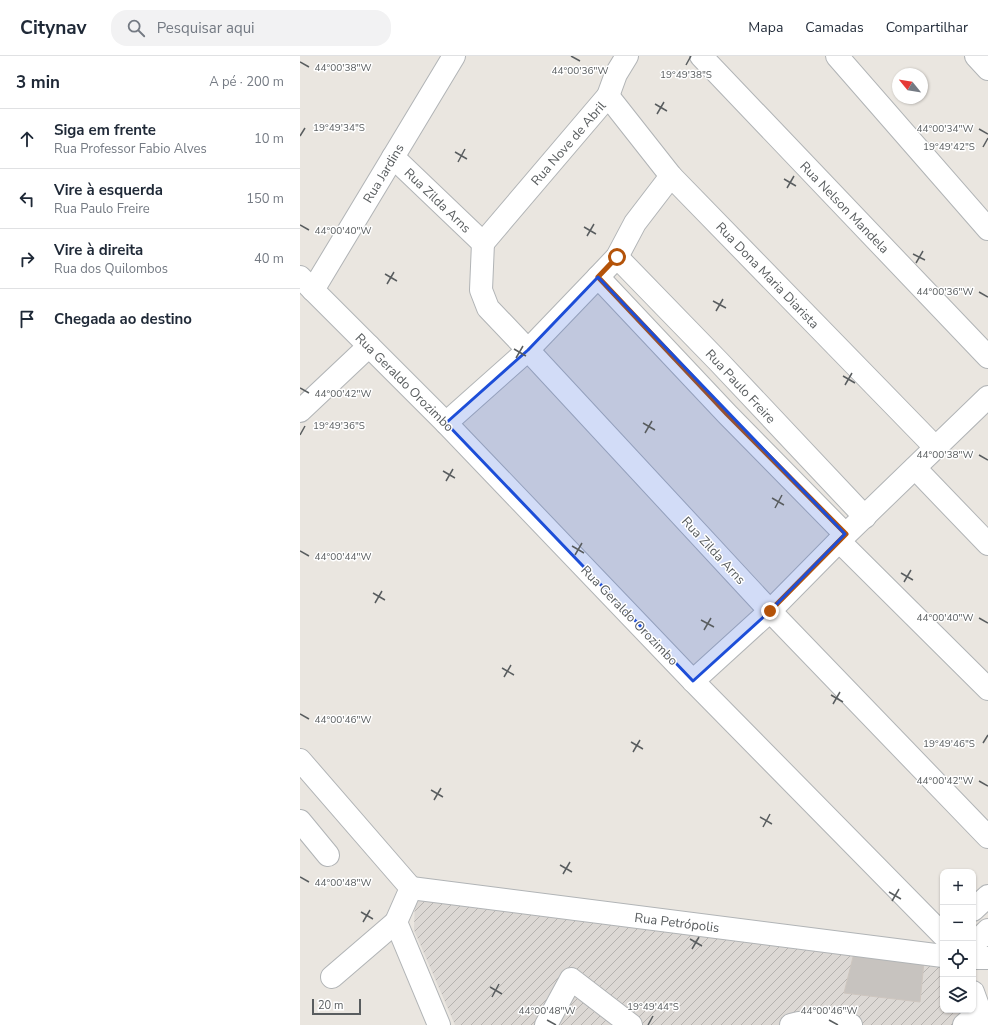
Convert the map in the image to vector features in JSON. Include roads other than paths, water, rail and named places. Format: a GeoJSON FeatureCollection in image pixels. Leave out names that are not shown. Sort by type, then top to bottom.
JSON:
{"type":"FeatureCollection","features":[{"type":"Feature","properties":{"kind":"street","name":"Rua Jardins"},"geometry":{"type":"LineString","coordinates":[[306,284],[393,157],[454,56]]}},
{"type":"Feature","properties":{"kind":"street","name":"Rua Nove de Abril"},"geometry":{"type":"LineString","coordinates":[[499,223],[608,96],[616,74],[627,56]]}},
{"type":"Feature","properties":{"kind":"street","name":"Rua Nelson Mandela"},"geometry":{"type":"LineString","coordinates":[[701,56],[988,357]]}},
{"type":"Feature","properties":{"kind":"street"},"geometry":{"type":"LineString","coordinates":[[837,56],[988,229]]}},
{"type":"Feature","properties":{"kind":"street"},"geometry":{"type":"LineString","coordinates":[[976,56],[988,69]]}},
{"type":"Feature","properties":{"kind":"street","name":"Rua Dona Maria Diarista"},"geometry":{"type":"LineString","coordinates":[[608,96],[671,176],[935,447]]}},
{"type":"Feature","properties":{"kind":"street","name":"Rua Zilda Arns"},"geometry":{"type":"LineString","coordinates":[[393,157],[483,244]]}},
{"type":"Feature","properties":{"kind":"street"},"geometry":{"type":"LineString","coordinates":[[446,424],[528,350],[617,257],[635,223],[671,176]]}},
{"type":"Feature","properties":{"kind":"street","name":"Rua Zilda Arns"},"geometry":{"type":"LineString","coordinates":[[499,223],[483,244],[481,290],[488,308],[770,611],[988,837]]}},
{"type":"Feature","properties":{"kind":"street","name":"Rua Paulo Freire"},"geometry":{"type":"LineString","coordinates":[[617,257],[719,362],[865,517]]}},
{"type":"Feature","properties":{"kind":"street"},"geometry":{"type":"LineString","coordinates":[[598,277],[842,538],[988,689]]}},
{"type":"Feature","properties":{"kind":"street","name":"Rua Geraldo Orozimbo"},"geometry":{"type":"LineString","coordinates":[[306,284],[446,424],[693,680],[940,932]]}},
{"type":"Feature","properties":{"kind":"street"},"geometry":{"type":"LineString","coordinates":[[300,411],[369,346]]}},
{"type":"Feature","properties":{"kind":"street"},"geometry":{"type":"LineString","coordinates":[[727,414],[749,394]]}},
{"type":"Feature","properties":{"kind":"street"},"geometry":{"type":"LineString","coordinates":[[693,680],[770,611],[935,447],[987,399]]}},
{"type":"Feature","properties":{"kind":"street"},"geometry":{"type":"LineString","coordinates":[[915,468],[988,544]]}},
{"type":"Feature","properties":{"kind":"street"},"geometry":{"type":"LineString","coordinates":[[300,760],[411,888],[396,922],[332,977]]}},
{"type":"Feature","properties":{"kind":"street"},"geometry":{"type":"LineString","coordinates":[[300,820],[328,855]]}},
{"type":"Feature","properties":{"kind":"street","name":"Rua Petrópolis"},"geometry":{"type":"LineString","coordinates":[[411,888],[940,956]]}},
{"type":"Feature","properties":{"kind":"street"},"geometry":{"type":"LineString","coordinates":[[976,907],[988,896]]}},
{"type":"Feature","properties":{"kind":"street"},"geometry":{"type":"LineString","coordinates":[[396,922],[439,1025]]}},
{"type":"Feature","properties":{"kind":"street"},"geometry":{"type":"LineString","coordinates":[[976,942],[988,930]]}},
{"type":"Feature","properties":{"kind":"street"},"geometry":{"type":"LineString","coordinates":[[976,958],[988,958]]}},
{"type":"Feature","properties":{"kind":"street"},"geometry":{"type":"LineString","coordinates":[[546,1025],[571,979],[631,1025]]}},
{"type":"Feature","properties":{"kind":"street"},"geometry":{"type":"LineString","coordinates":[[964,1025],[979,1009]]}},
{"type":"Feature","properties":{"kind":"street"},"geometry":{"type":"LineString","coordinates":[[791,1025],[799,1023],[840,1021],[851,1025]]}}]}
